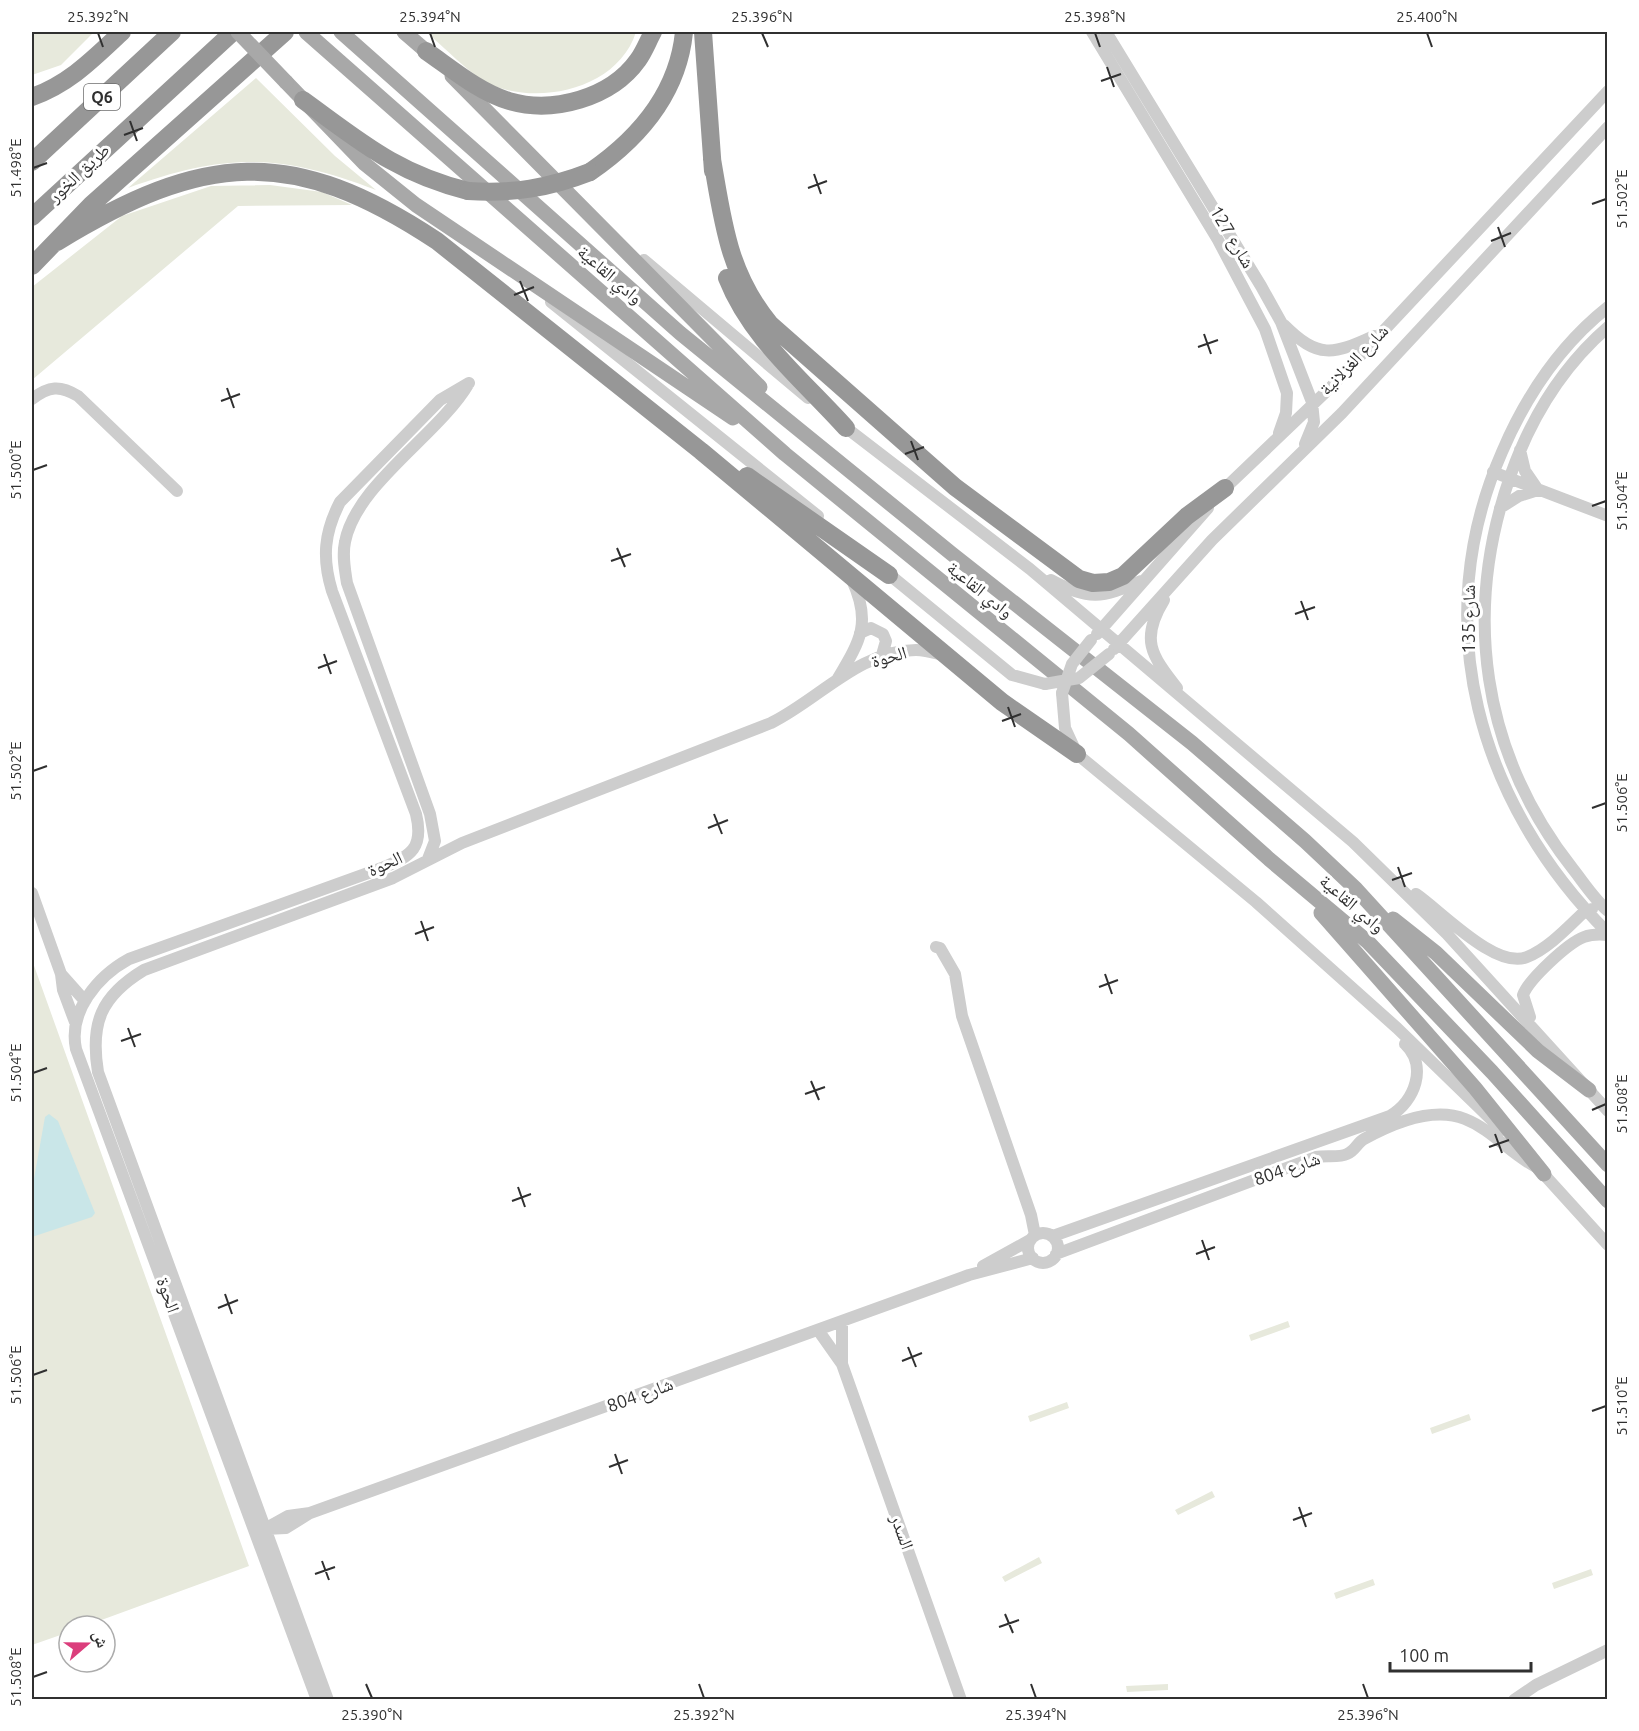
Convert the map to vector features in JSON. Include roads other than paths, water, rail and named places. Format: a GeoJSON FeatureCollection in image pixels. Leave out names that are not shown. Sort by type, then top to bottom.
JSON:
{"type":"FeatureCollection","features":[{"type":"Feature","properties":{"kind":"highway"},"geometry":{"type":"LineString","coordinates":[[32,97],[56,88],[81,71],[122,32]]}},
{"type":"Feature","properties":{"kind":"highway","name":"Q6"},"geometry":{"type":"LineString","coordinates":[[32,162],[172,32]]}},
{"type":"Feature","properties":{"kind":"highway","name":"طريق الخور"},"geometry":{"type":"LineString","coordinates":[[32,217],[233,32]]}},
{"type":"Feature","properties":{"kind":"highway"},"geometry":{"type":"LineString","coordinates":[[32,266],[91,206],[285,32]]}},
{"type":"Feature","properties":{"kind":"highway"},"geometry":{"type":"LineString","coordinates":[[426,51],[477,86],[509,101],[545,106],[580,101],[612,85],[638,61],[653,32]]}},
{"type":"Feature","properties":{"kind":"highway"},"geometry":{"type":"LineString","coordinates":[[303,100],[379,156],[408,172],[468,191],[499,193],[530,190],[561,183],[590,172],[617,153],[641,130],[660,103],[674,73],[684,32]]}},
{"type":"Feature","properties":{"kind":"highway"},"geometry":{"type":"LineString","coordinates":[[703,32],[719,250],[727,279],[740,307],[756,332],[846,428]]}},
{"type":"Feature","properties":{"kind":"highway"},"geometry":{"type":"LineString","coordinates":[[712,159],[726,242],[746,291],[770,324],[955,487],[1079,579],[1102,582],[1123,576],[1187,516],[1225,488]]}},
{"type":"Feature","properties":{"kind":"highway"},"geometry":{"type":"LineString","coordinates":[[57,242],[109,210],[178,182],[235,172],[274,171],[322,180],[391,212],[437,241],[701,451],[1002,702],[1077,754]]}},
{"type":"Feature","properties":{"kind":"highway"},"geometry":{"type":"LineString","coordinates":[[701,451],[726,462],[889,575]]}},
{"type":"Feature","properties":{"kind":"main road"},"geometry":{"type":"LineString","coordinates":[[238,32],[365,164],[390,186],[785,454]]}},
{"type":"Feature","properties":{"kind":"main road","name":"وادي القاعية"},"geometry":{"type":"LineString","coordinates":[[341,32],[671,325],[952,554],[1192,743],[1305,841],[1356,889],[1608,1165]]}},
{"type":"Feature","properties":{"kind":"main road"},"geometry":{"type":"LineString","coordinates":[[404,32],[580,204],[622,250],[801,431]]}},
{"type":"Feature","properties":{"kind":"main road","name":"وادي القاعية"},"geometry":{"type":"LineString","coordinates":[[312,36],[785,454],[1129,734],[1269,859],[1368,942],[1443,1018],[1608,1201]]}},
{"type":"Feature","properties":{"kind":"main road"},"geometry":{"type":"LineString","coordinates":[[1269,859],[1351,945],[1475,1088],[1541,1171]]}},
{"type":"Feature","properties":{"kind":"main road"},"geometry":{"type":"LineString","coordinates":[[1356,889],[1436,953],[1538,1051],[1590,1090]]}},
{"type":"Feature","properties":{"kind":"street","name":"شارع 127"},"geometry":{"type":"LineString","coordinates":[[1092,32],[1218,240],[1265,329],[1287,393],[1286,413],[1278,437]]}},
{"type":"Feature","properties":{"kind":"street","name":"شارع 127"},"geometry":{"type":"LineString","coordinates":[[1106,32],[1236,243],[1281,322],[1312,402],[1313,428],[1299,455]]}},
{"type":"Feature","properties":{"kind":"street","name":"شارع الغزلانية"},"geometry":{"type":"LineString","coordinates":[[1101,630],[1225,488],[1312,402],[1330,388],[1608,92]]}},
{"type":"Feature","properties":{"kind":"street","name":"شارع الغزلانية"},"geometry":{"type":"LineString","coordinates":[[1118,644],[1179,575],[1342,413],[1608,127]]}},
{"type":"Feature","properties":{"kind":"street","name":"وادي القاعية"},"geometry":{"type":"LineString","coordinates":[[580,204],[723,329],[846,428],[1030,569],[1353,842],[1395,880],[1538,1031],[1608,1111]]}},
{"type":"Feature","properties":{"kind":"street"},"geometry":{"type":"LineString","coordinates":[[536,286],[562,313],[744,454],[1006,671],[1022,679],[1063,688],[1079,678],[1118,644]]}},
{"type":"Feature","properties":{"kind":"street","name":"شارع 135"},"geometry":{"type":"LineString","coordinates":[[1608,307],[1573,338],[1545,374],[1520,413],[1493,472],[1478,516],[1469,570],[1467,630],[1471,684],[1484,735],[1511,799],[1528,832],[1567,889],[1608,934]]}},
{"type":"Feature","properties":{"kind":"street"},"geometry":{"type":"LineString","coordinates":[[1265,329],[1281,322],[1304,343],[1325,352],[1348,348],[1381,333]]}},
{"type":"Feature","properties":{"kind":"street","name":"شارع 135"},"geometry":{"type":"LineString","coordinates":[[1606,909],[1561,853],[1539,817],[1512,760],[1491,692],[1485,652],[1483,611],[1488,562],[1499,509],[1520,449],[1553,389],[1576,359],[1608,327]]}},
{"type":"Feature","properties":{"kind":"street","name":"الحوة"},"geometry":{"type":"LineString","coordinates":[[327,1700],[76,1049],[75,1022],[103,977],[129,958],[382,868],[411,852],[419,837],[416,814],[332,591],[325,560],[325,546],[330,521],[340,502],[440,400],[469,384],[450,411],[362,505],[349,529],[344,548],[347,583],[430,814],[435,840],[428,859]]}},
{"type":"Feature","properties":{"kind":"street"},"geometry":{"type":"LineString","coordinates":[[32,399],[50,388],[59,387],[78,396],[177,491]]}},
{"type":"Feature","properties":{"kind":"street"},"geometry":{"type":"LineString","coordinates":[[440,400],[450,411]]}},
{"type":"Feature","properties":{"kind":"street"},"geometry":{"type":"LineString","coordinates":[[1520,449],[1525,471],[1538,490]]}},
{"type":"Feature","properties":{"kind":"street"},"geometry":{"type":"LineString","coordinates":[[1493,472],[1608,516]]}},
{"type":"Feature","properties":{"kind":"street"},"geometry":{"type":"LineString","coordinates":[[1499,509],[1518,496],[1538,490]]}},
{"type":"Feature","properties":{"kind":"street"},"geometry":{"type":"LineString","coordinates":[[1030,569],[1072,592],[1097,597],[1109,595],[1145,579]]}},
{"type":"Feature","properties":{"kind":"street"},"geometry":{"type":"LineString","coordinates":[[1179,575],[1158,609],[1151,629],[1150,644],[1163,669],[1195,710]]}},
{"type":"Feature","properties":{"kind":"street","name":"الحوة"},"geometry":{"type":"LineString","coordinates":[[835,683],[864,621],[862,601],[851,578]]}},
{"type":"Feature","properties":{"kind":"street"},"geometry":{"type":"LineString","coordinates":[[860,633],[871,628],[883,634],[886,641],[882,656]]}},
{"type":"Feature","properties":{"kind":"street"},"geometry":{"type":"LineString","coordinates":[[1101,630],[1072,664],[1063,688],[1065,728],[1077,754],[1256,902],[1376,1008],[1541,1171],[1608,1245]]}},
{"type":"Feature","properties":{"kind":"street","name":"الحوة"},"geometry":{"type":"LineString","coordinates":[[317,1700],[261,1531],[98,1072],[94,1039],[99,1018],[119,988],[144,970],[393,878],[462,843],[771,723],[792,713],[856,669],[882,656],[918,650],[947,656]]}},
{"type":"Feature","properties":{"kind":"street"},"geometry":{"type":"LineString","coordinates":[[411,852],[428,859]]}},
{"type":"Feature","properties":{"kind":"street","name":"وادي القاعية"},"geometry":{"type":"LineString","coordinates":[[1395,880],[1484,946],[1508,958],[1525,958],[1542,950],[1586,911]]}},
{"type":"Feature","properties":{"kind":"street"},"geometry":{"type":"LineString","coordinates":[[1567,889],[1571,908],[1567,927]]}},
{"type":"Feature","properties":{"kind":"street"},"geometry":{"type":"LineString","coordinates":[[32,893],[61,974],[63,990],[75,1022]]}},
{"type":"Feature","properties":{"kind":"street"},"geometry":{"type":"LineString","coordinates":[[1586,911],[1606,909]]}},
{"type":"Feature","properties":{"kind":"street","name":"وادي القاعية"},"geometry":{"type":"LineString","coordinates":[[1538,1031],[1524,1004],[1523,995],[1527,986],[1582,938],[1608,934]]}},
{"type":"Feature","properties":{"kind":"street"},"geometry":{"type":"LineString","coordinates":[[936,947],[940,948],[955,974],[962,1016],[998,1127],[1031,1215],[1041,1236],[1058,1245],[1056,1254],[1045,1262],[1033,1258],[1028,1246],[1041,1236]]}},
{"type":"Feature","properties":{"kind":"street"},"geometry":{"type":"LineString","coordinates":[[61,974],[86,1001]]}},
{"type":"Feature","properties":{"kind":"street","name":"شارع 804"},"geometry":{"type":"LineString","coordinates":[[969,1275],[1041,1236],[1390,1116],[1401,1110],[1416,1083],[1415,1060],[1411,1050],[1383,1023],[1376,1008]]}},
{"type":"Feature","properties":{"kind":"street","name":"شارع 804"},"geometry":{"type":"LineString","coordinates":[[1056,1254],[1316,1157],[1348,1154],[1363,1140],[1407,1120],[1420,1117],[1450,1115],[1467,1119],[1488,1132],[1519,1159],[1541,1171]]}},
{"type":"Feature","properties":{"kind":"street","name":"شارع 804"},"geometry":{"type":"LineString","coordinates":[[261,1531],[288,1516],[310,1513],[969,1275],[1033,1258]]}},
{"type":"Feature","properties":{"kind":"street"},"geometry":{"type":"LineString","coordinates":[[842,1321],[842,1364]]}},
{"type":"Feature","properties":{"kind":"street"},"geometry":{"type":"LineString","coordinates":[[818,1330],[842,1364]]}},
{"type":"Feature","properties":{"kind":"street","name":"السدر"},"geometry":{"type":"LineString","coordinates":[[842,1364],[962,1700]]}},
{"type":"Feature","properties":{"kind":"street"},"geometry":{"type":"LineString","coordinates":[[1514,1700],[1536,1685],[1608,1650]]}},
{"type":"Feature","properties":{"kind":"water"},"geometry":{"type":"Polygon","coordinates":[[[49,1114],[58,1121],[95,1213],[92,1217],[32,1237],[32,1190],[45,1117],[49,1114]]]}}]}
